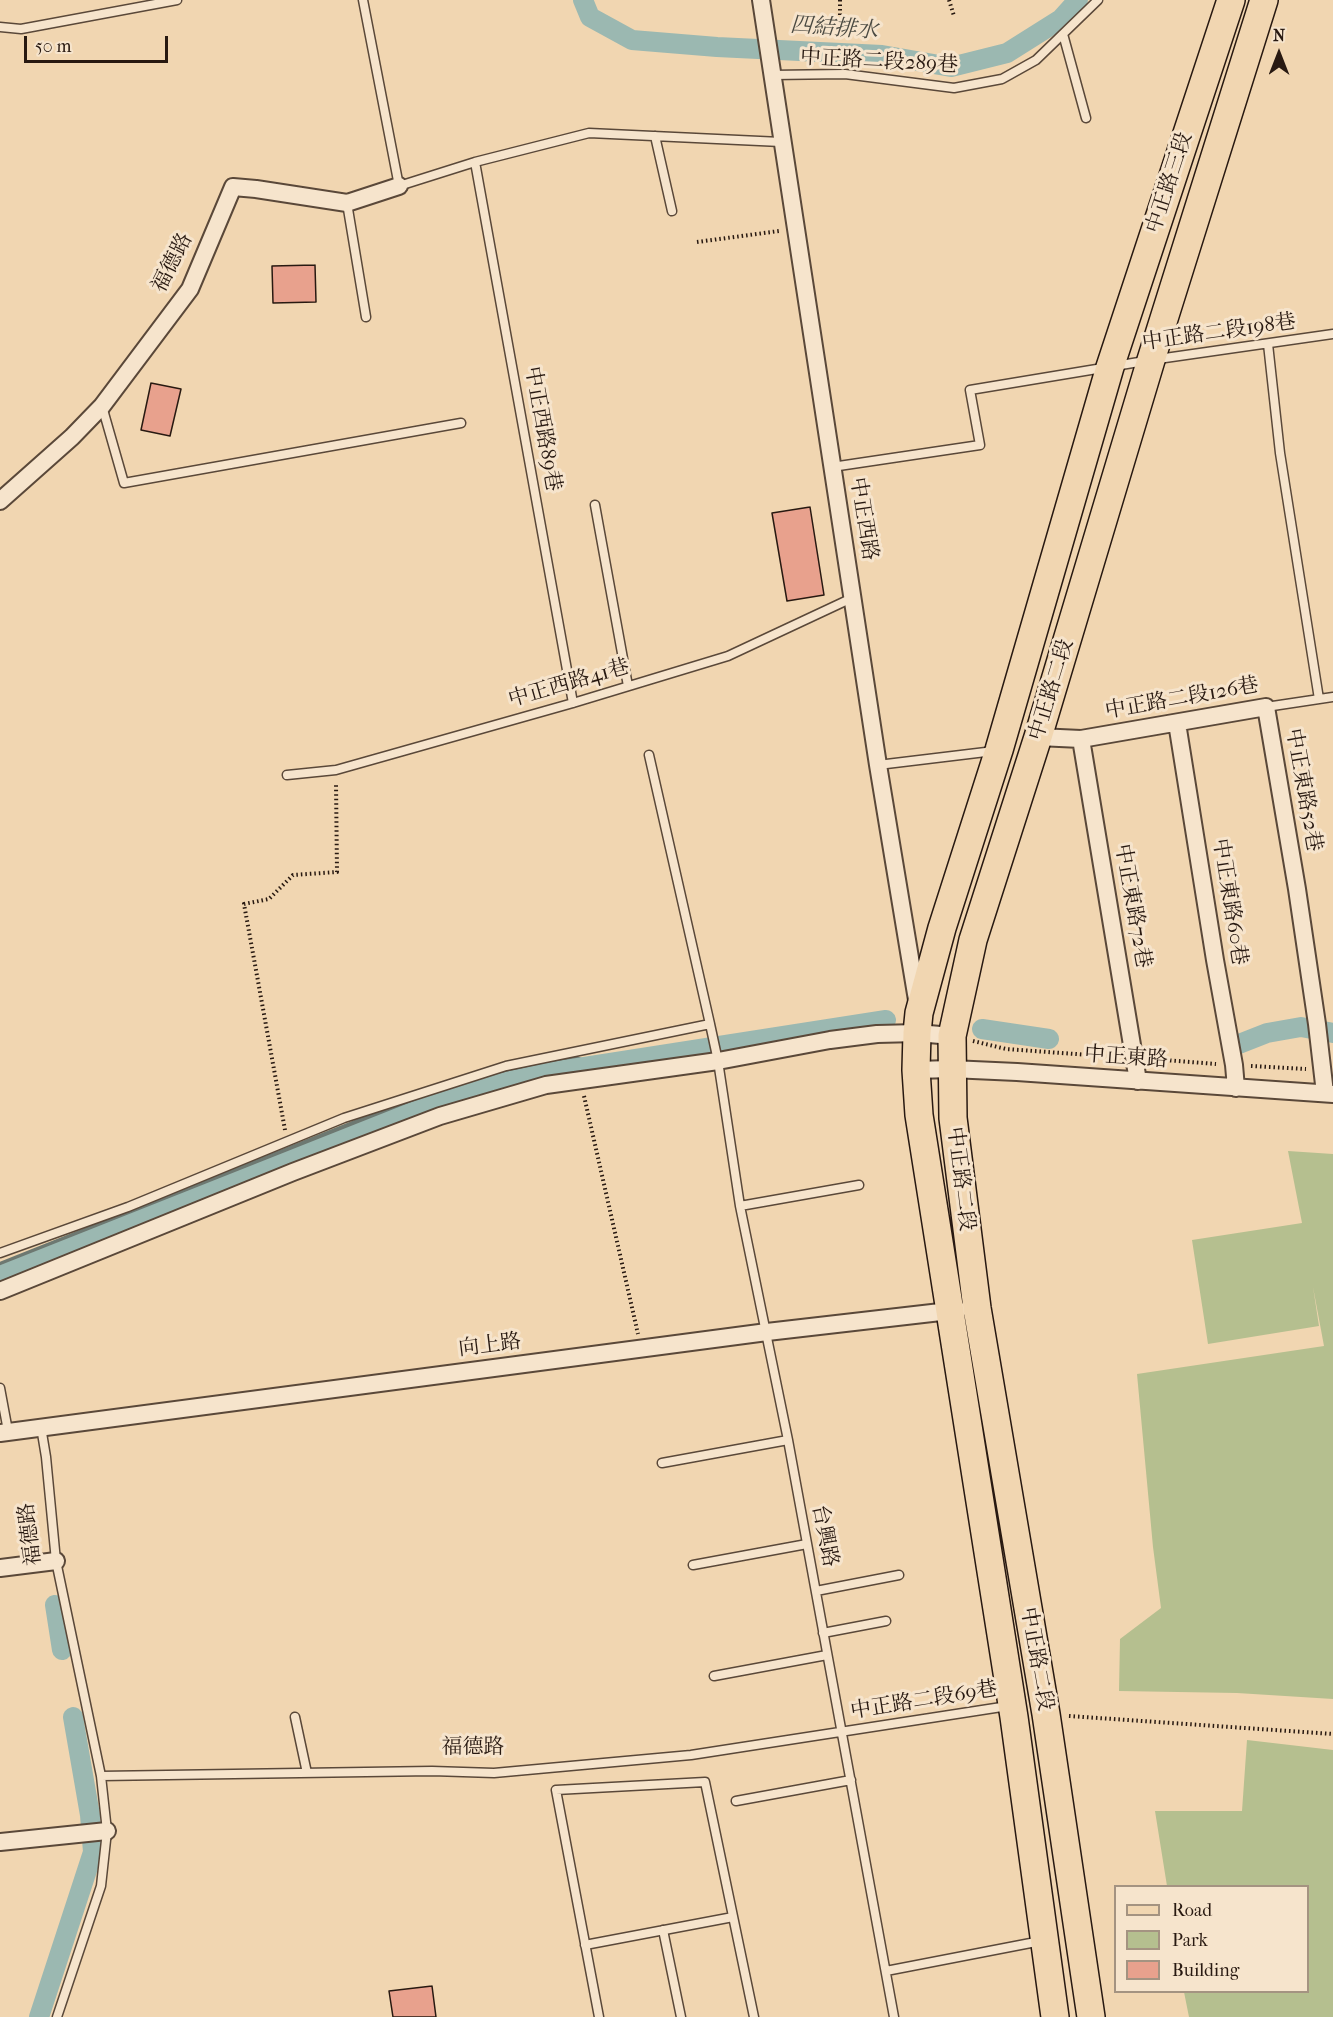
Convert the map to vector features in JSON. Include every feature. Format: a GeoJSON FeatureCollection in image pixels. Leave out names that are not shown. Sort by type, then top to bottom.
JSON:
{"type":"FeatureCollection","features":[{"type":"Feature","properties":{"kind":"main road","name":"中正路三段"},"geometry":{"type":"LineString","coordinates":[[1110,367],[1231,0]]}},
{"type":"Feature","properties":{"kind":"main road","name":"中正路三段"},"geometry":{"type":"LineString","coordinates":[[1151,360],[1264,0]]}},
{"type":"Feature","properties":{"kind":"main road","name":"中正路二段"},"geometry":{"type":"LineString","coordinates":[[1091,2017],[1046,1714],[977,1308],[952,1118],[952,1036],[973,940],[1038,737],[1151,360]]}},
{"type":"Feature","properties":{"kind":"main road","name":"中正路二段"},"geometry":{"type":"LineString","coordinates":[[1055,2017],[1012,1705],[919,1115],[916,1070],[918,1023],[942,928],[999,750],[1110,367]]}},
{"type":"Feature","properties":{"kind":"street","name":"中正西路"},"geometry":{"type":"LineString","coordinates":[[760,0],[918,1023]]}},
{"type":"Feature","properties":{"kind":"street","name":"福德路"},"geometry":{"type":"LineString","coordinates":[[0,501],[72,437],[102,406],[190,289],[233,187],[347,203],[399,186]]}},
{"type":"Feature","properties":{"kind":"street","name":"中正路二段126巷"},"geometry":{"type":"LineString","coordinates":[[1038,737],[1081,739],[1266,707]]}},
{"type":"Feature","properties":{"kind":"street","name":"中正東路52巷"},"geometry":{"type":"LineString","coordinates":[[1266,707],[1329,1094]]}},
{"type":"Feature","properties":{"kind":"street","name":"中正東路60巷"},"geometry":{"type":"LineString","coordinates":[[1177,723],[1236,1088]]}},
{"type":"Feature","properties":{"kind":"street","name":"中正東路72巷"},"geometry":{"type":"LineString","coordinates":[[1081,739],[1138,1081]]}},
{"type":"Feature","properties":{"kind":"street"},"geometry":{"type":"LineString","coordinates":[[0,1291],[293,1172],[440,1116],[546,1085],[718,1061],[830,1040],[877,1034],[918,1023],[952,1036]]}},
{"type":"Feature","properties":{"kind":"street","name":"中正東路"},"geometry":{"type":"LineString","coordinates":[[916,1070],[1017,1072],[1329,1094]]}},
{"type":"Feature","properties":{"kind":"street","name":"向上路"},"geometry":{"type":"LineString","coordinates":[[4,1432],[767,1332],[977,1308]]}},
{"type":"Feature","properties":{"kind":"street"},"geometry":{"type":"LineString","coordinates":[[0,1568],[56,1561]]}},
{"type":"Feature","properties":{"kind":"street"},"geometry":{"type":"LineString","coordinates":[[0,1842],[107,1832]]}},
{"type":"Feature","properties":{"kind":"lane"},"geometry":{"type":"LineString","coordinates":[[0,27],[21,28],[177,0]]}},
{"type":"Feature","properties":{"kind":"lane"},"geometry":{"type":"LineString","coordinates":[[363,0],[399,186],[475,162],[589,133],[781,142]]}},
{"type":"Feature","properties":{"kind":"lane","name":"中正路二段289巷"},"geometry":{"type":"LineString","coordinates":[[772,75],[845,74],[954,88],[1002,80],[1036,60],[1098,0]]}},
{"type":"Feature","properties":{"kind":"lane"},"geometry":{"type":"LineString","coordinates":[[1063,34],[1086,118]]}},
{"type":"Feature","properties":{"kind":"lane"},"geometry":{"type":"LineString","coordinates":[[656,136],[672,211]]}},
{"type":"Feature","properties":{"kind":"lane","name":"中正西路89巷"},"geometry":{"type":"LineString","coordinates":[[475,162],[573,703]]}},
{"type":"Feature","properties":{"kind":"lane"},"geometry":{"type":"LineString","coordinates":[[347,203],[366,317]]}},
{"type":"Feature","properties":{"kind":"lane","name":"中正路二段198巷"},"geometry":{"type":"LineString","coordinates":[[832,467],[980,445],[970,390],[1151,360],[1333,334]]}},
{"type":"Feature","properties":{"kind":"lane"},"geometry":{"type":"LineString","coordinates":[[1268,344],[1280,453],[1319,699]]}},
{"type":"Feature","properties":{"kind":"lane"},"geometry":{"type":"LineString","coordinates":[[102,406],[124,483],[461,423]]}},
{"type":"Feature","properties":{"kind":"lane"},"geometry":{"type":"LineString","coordinates":[[595,506],[628,686]]}},
{"type":"Feature","properties":{"kind":"lane","name":"中正西路41巷"},"geometry":{"type":"LineString","coordinates":[[287,775],[336,770],[573,703],[728,656],[852,598]]}},
{"type":"Feature","properties":{"kind":"lane","name":"中正路二段126巷"},"geometry":{"type":"LineString","coordinates":[[1266,707],[1333,697]]}},
{"type":"Feature","properties":{"kind":"lane"},"geometry":{"type":"LineString","coordinates":[[878,765],[999,750]]}},
{"type":"Feature","properties":{"kind":"lane","name":"台興路"},"geometry":{"type":"LineString","coordinates":[[649,755],[718,1061],[740,1206],[788,1440],[894,2017]]}},
{"type":"Feature","properties":{"kind":"lane"},"geometry":{"type":"LineString","coordinates":[[0,1253],[128,1207],[344,1118],[506,1066],[710,1024]]}},
{"type":"Feature","properties":{"kind":"lane"},"geometry":{"type":"LineString","coordinates":[[740,1206],[859,1185]]}},
{"type":"Feature","properties":{"kind":"lane"},"geometry":{"type":"LineString","coordinates":[[0,1388],[4,1432]]}},
{"type":"Feature","properties":{"kind":"lane","name":"福德路"},"geometry":{"type":"LineString","coordinates":[[40,1427],[56,1561],[101,1776],[107,1832],[101,1886],[57,2017]]}},
{"type":"Feature","properties":{"kind":"lane"},"geometry":{"type":"LineString","coordinates":[[662,1463],[788,1440]]}},
{"type":"Feature","properties":{"kind":"lane"},"geometry":{"type":"LineString","coordinates":[[693,1565],[807,1544]]}},
{"type":"Feature","properties":{"kind":"lane"},"geometry":{"type":"LineString","coordinates":[[816,1591],[899,1575]]}},
{"type":"Feature","properties":{"kind":"lane"},"geometry":{"type":"LineString","coordinates":[[823,1633],[886,1622]]}},
{"type":"Feature","properties":{"kind":"lane"},"geometry":{"type":"LineString","coordinates":[[714,1676],[827,1655]]}},
{"type":"Feature","properties":{"kind":"lane","name":"中正路二段69巷"},"geometry":{"type":"LineString","coordinates":[[842,1732],[1012,1705]]}},
{"type":"Feature","properties":{"kind":"lane"},"geometry":{"type":"LineString","coordinates":[[295,1717],[308,1773]]}},
{"type":"Feature","properties":{"kind":"lane","name":"福德路"},"geometry":{"type":"LineString","coordinates":[[101,1776],[432,1771],[494,1773],[691,1755],[842,1732]]}},
{"type":"Feature","properties":{"kind":"lane"},"geometry":{"type":"LineString","coordinates":[[736,1801],[851,1780]]}},
{"type":"Feature","properties":{"kind":"lane"},"geometry":{"type":"LineString","coordinates":[[599,2017],[556,1790],[705,1782],[754,2017]]}},
{"type":"Feature","properties":{"kind":"lane"},"geometry":{"type":"LineString","coordinates":[[585,1945],[733,1917]]}},
{"type":"Feature","properties":{"kind":"lane"},"geometry":{"type":"LineString","coordinates":[[663,1930],[681,2017]]}},
{"type":"Feature","properties":{"kind":"lane"},"geometry":{"type":"LineString","coordinates":[[886,1971],[1044,1940]]}},
{"type":"Feature","properties":{"kind":"path"},"geometry":{"type":"LineString","coordinates":[[840,0],[840,15]]}},
{"type":"Feature","properties":{"kind":"path"},"geometry":{"type":"LineString","coordinates":[[949,0],[954,16]]}},
{"type":"Feature","properties":{"kind":"path"},"geometry":{"type":"LineString","coordinates":[[697,242],[795,229]]}},
{"type":"Feature","properties":{"kind":"path"},"geometry":{"type":"LineString","coordinates":[[287,1140],[244,904],[269,899],[293,875],[337,872],[336,770]]}},
{"type":"Feature","properties":{"kind":"path"},"geometry":{"type":"LineString","coordinates":[[580,1080],[641,1349]]}},
{"type":"Feature","properties":{"kind":"path"},"geometry":{"type":"LineString","coordinates":[[1046,1714],[1333,1734]]}},
{"type":"Feature","properties":{"kind":"green space"},"geometry":{"type":"Polygon","coordinates":[[[1288,1151],[1333,1154],[1333,1699],[1237,1693],[1119,1691],[1120,1639],[1161,1608],[1137,1374],[1324,1346],[1313,1287],[1319,1326],[1208,1344],[1192,1240],[1302,1223],[1288,1151]]]}},
{"type":"Feature","properties":{"kind":"green space"},"geometry":{"type":"Polygon","coordinates":[[[1247,1740],[1333,1750],[1333,2017],[1189,2017],[1184,1993],[1309,1993],[1309,1885],[1167,1885],[1155,1811],[1242,1811],[1247,1740]]]}},
{"type":"Feature","properties":{"kind":"building"},"geometry":{"type":"Polygon","coordinates":[[[315,265],[316,302],[273,303],[272,266],[315,265]]]}},
{"type":"Feature","properties":{"kind":"building"},"geometry":{"type":"Polygon","coordinates":[[[151,383],[181,389],[170,436],[141,430],[151,383]]]}},
{"type":"Feature","properties":{"kind":"building"},"geometry":{"type":"Polygon","coordinates":[[[810,507],[824,595],[787,601],[772,513],[810,507]]]}},
{"type":"Feature","properties":{"kind":"building"},"geometry":{"type":"Polygon","coordinates":[[[432,1986],[436,2017],[393,2017],[389,1991],[432,1986]]]}},
{"type":"Feature","properties":{"kind":"waterway","name":"四結排水"},"geometry":{"type":"LineString","coordinates":[[583,0],[590,17],[632,40],[717,47],[882,55],[951,67],[1007,53],[1061,19],[1078,0]]}},
{"type":"Feature","properties":{"kind":"waterway"},"geometry":{"type":"LineString","coordinates":[[0,1276],[466,1091],[546,1073],[886,1020]]}},
{"type":"Feature","properties":{"kind":"waterway"},"geometry":{"type":"LineString","coordinates":[[1239,1044],[1267,1033],[1301,1027],[1333,1033]]}},
{"type":"Feature","properties":{"kind":"waterway"},"geometry":{"type":"LineString","coordinates":[[982,1029],[1049,1039]]}},
{"type":"Feature","properties":{"kind":"waterway"},"geometry":{"type":"LineString","coordinates":[[487,1076],[574,1058],[581,1061],[703,1043],[704,1048]]}},
{"type":"Feature","properties":{"kind":"waterway"},"geometry":{"type":"LineString","coordinates":[[0,1265],[415,1099]]}},
{"type":"Feature","properties":{"kind":"waterway"},"geometry":{"type":"LineString","coordinates":[[55,1605],[62,1650]]}},
{"type":"Feature","properties":{"kind":"waterway"},"geometry":{"type":"LineString","coordinates":[[39,2017],[93,1852],[90,1815],[73,1717]]}}]}
